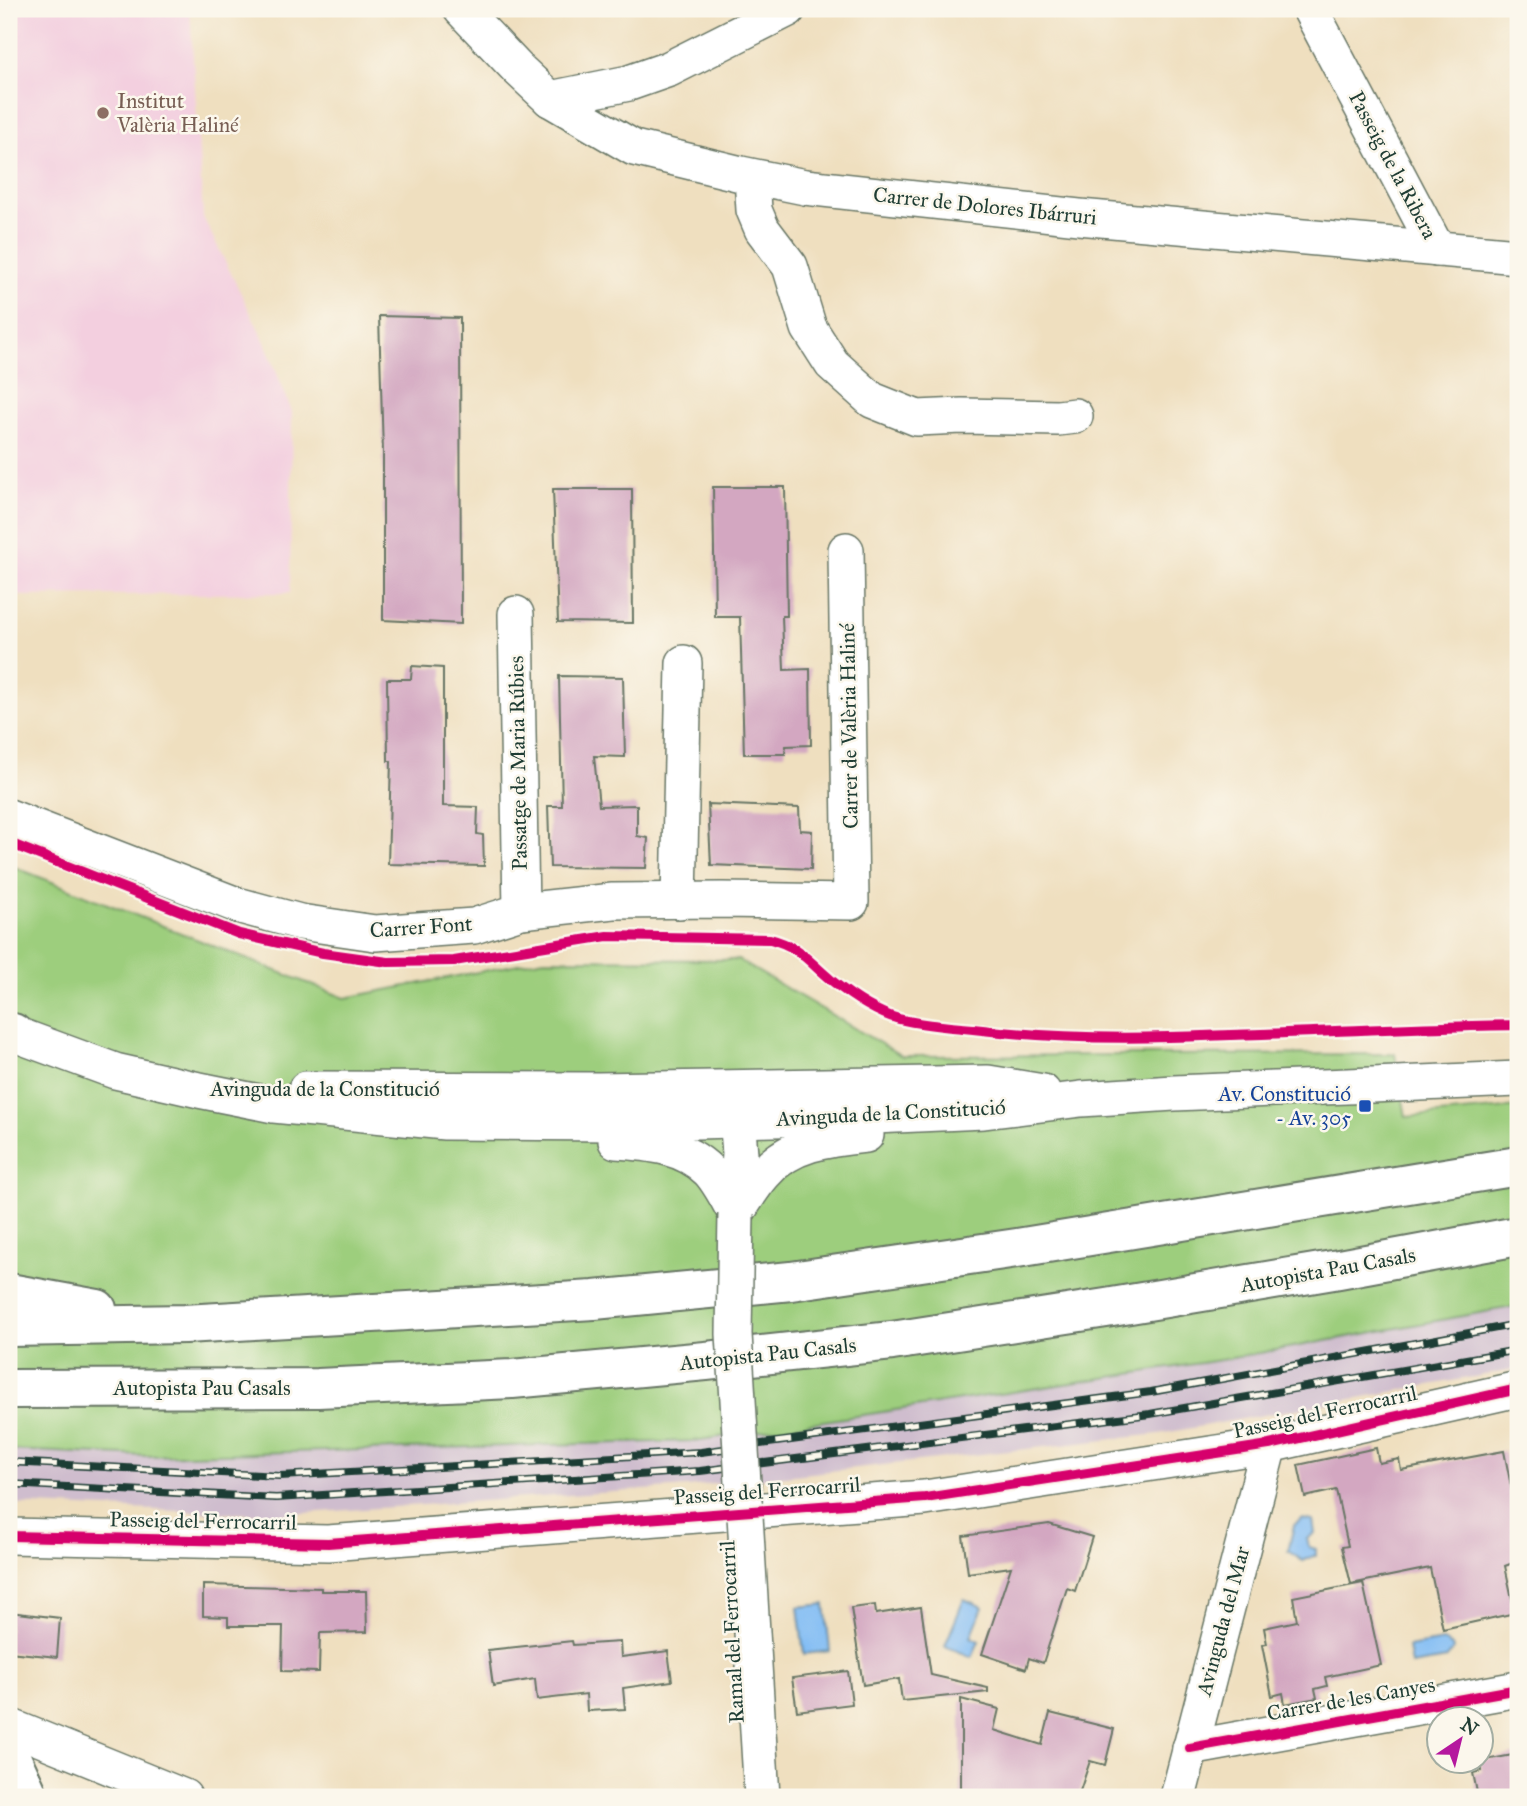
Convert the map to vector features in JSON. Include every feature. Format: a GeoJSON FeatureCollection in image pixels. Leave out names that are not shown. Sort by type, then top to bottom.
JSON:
{"type":"FeatureCollection","features":[{"type":"Feature","properties":{"kind":"highway"},"geometry":{"type":"LineString","coordinates":[[9,1326],[185,1324],[594,1300],[791,1280],[1031,1246],[1518,1167]]}},
{"type":"Feature","properties":{"kind":"highway","name":"Autopista Pau Casals"},"geometry":{"type":"LineString","coordinates":[[9,1389],[332,1387],[512,1379],[706,1362],[892,1341],[1092,1310],[1518,1236]]}},
{"type":"Feature","properties":{"kind":"highway"},"geometry":{"type":"LineString","coordinates":[[9,1293],[185,1324]]}},
{"type":"Feature","properties":{"kind":"street","name":"Carrer de Dolores Ibárruri"},"geometry":{"type":"LineString","coordinates":[[461,9],[550,99],[634,148],[805,187],[1065,215],[1437,249]]}},
{"type":"Feature","properties":{"kind":"street"},"geometry":{"type":"LineString","coordinates":[[550,99],[629,83],[669,69],[788,9]]}},
{"type":"Feature","properties":{"kind":"street","name":"Passeig de la Ribera"},"geometry":{"type":"LineString","coordinates":[[1310,9],[1437,249],[1518,256]]}},
{"type":"Feature","properties":{"kind":"street"},"geometry":{"type":"LineString","coordinates":[[752,177],[754,210],[762,229],[790,266],[809,328],[832,363],[872,400],[917,418],[1075,416]]}},
{"type":"Feature","properties":{"kind":"street","name":"Carrer de Valèria Haliné"},"geometry":{"type":"LineString","coordinates":[[846,550],[851,902]]}},
{"type":"Feature","properties":{"kind":"street","name":"Passatge de Maria Rúbies"},"geometry":{"type":"LineString","coordinates":[[516,614],[521,911]]}},
{"type":"Feature","properties":{"kind":"street"},"geometry":{"type":"LineString","coordinates":[[679,901],[684,663]]}},
{"type":"Feature","properties":{"kind":"street","name":"Carrer Font"},"geometry":{"type":"LineString","coordinates":[[9,817],[237,905],[300,922],[375,933],[474,926],[521,911],[613,901],[851,902]]}},
{"type":"Feature","properties":{"kind":"street"},"geometry":{"type":"LineString","coordinates":[[10,1033],[115,1071],[199,1090]]}},
{"type":"Feature","properties":{"kind":"street","name":"Avinguda de la Constitució"},"geometry":{"type":"LineString","coordinates":[[199,1090],[274,1105],[445,1122],[621,1124],[984,1111],[1081,1099],[1174,1093],[1518,1080]]}},
{"type":"Feature","properties":{"kind":"street","name":"Avinguda de la Constitució"},"geometry":{"type":"LineString","coordinates":[[199,1090],[598,1090],[988,1083],[1081,1099]]}},
{"type":"Feature","properties":{"kind":"street"},"geometry":{"type":"LineString","coordinates":[[454,1089],[590,1101],[706,1100],[728,1121]]}},
{"type":"Feature","properties":{"kind":"street"},"geometry":{"type":"LineString","coordinates":[[445,1122],[518,1134],[643,1142],[684,1152],[710,1172],[736,1213],[766,1170],[798,1147],[835,1138],[941,1125],[984,1111]]}},
{"type":"Feature","properties":{"kind":"street","name":"Ramal del Ferrocarril"},"geometry":{"type":"LineString","coordinates":[[728,1121],[738,1128],[740,1154],[734,1334],[761,1797]]}},
{"type":"Feature","properties":{"kind":"street","name":"Passeig del Ferrocarril"},"geometry":{"type":"LineString","coordinates":[[9,1535],[328,1543],[925,1498],[1269,1445],[1518,1389]]}},
{"type":"Feature","properties":{"kind":"street","name":"Avinguda del Mar"},"geometry":{"type":"LineString","coordinates":[[1178,1797],[1269,1445]]}},
{"type":"Feature","properties":{"kind":"street","name":"Carrer de les Canyes"},"geometry":{"type":"LineString","coordinates":[[1190,1748],[1518,1689]]}},
{"type":"Feature","properties":{"kind":"street"},"geometry":{"type":"LineString","coordinates":[[9,1726],[184,1797]]}},
{"type":"Feature","properties":{"kind":"shaded area"},"geometry":{"type":"Polygon","coordinates":[[[9,9],[190,9],[203,217],[265,342],[292,412],[290,593],[9,596],[9,9]]]}},
{"type":"Feature","properties":{"kind":"shaded area"},"geometry":{"type":"Polygon","coordinates":[[[1518,1306],[1518,1369],[1159,1434],[687,1487],[276,1515],[9,1504],[9,1450],[147,1456],[1227,1359],[1518,1306]]]}},
{"type":"Feature","properties":{"kind":"green space"},"geometry":{"type":"Polygon","coordinates":[[[9,865],[345,998],[544,959],[738,960],[902,1056],[1395,1054],[1406,1117],[1518,1107],[1518,1306],[1227,1359],[694,1441],[147,1456],[9,1450],[9,865]]]}},
{"type":"Feature","properties":{"kind":"water"},"geometry":{"type":"Polygon","coordinates":[[[1302,1519],[1313,1521],[1315,1533],[1307,1539],[1309,1547],[1316,1549],[1316,1555],[1303,1561],[1288,1551],[1294,1525],[1302,1519]]]}},
{"type":"Feature","properties":{"kind":"water"},"geometry":{"type":"Polygon","coordinates":[[[964,1599],[983,1607],[971,1637],[979,1641],[972,1657],[945,1646],[964,1599]]]}},
{"type":"Feature","properties":{"kind":"water"},"geometry":{"type":"Polygon","coordinates":[[[825,1604],[830,1651],[804,1654],[798,1607],[825,1604]]]}},
{"type":"Feature","properties":{"kind":"water"},"geometry":{"type":"Polygon","coordinates":[[[1443,1641],[1452,1646],[1453,1650],[1446,1659],[1411,1665],[1408,1647],[1443,1641]]]}},
{"type":"Feature","properties":{"kind":"building"},"geometry":{"type":"Polygon","coordinates":[[[379,316],[460,318],[461,624],[383,620],[383,453],[379,316]]]}},
{"type":"Feature","properties":{"kind":"building"},"geometry":{"type":"Polygon","coordinates":[[[713,487],[785,487],[787,616],[782,616],[784,670],[810,669],[811,745],[786,746],[785,754],[744,754],[740,617],[715,617],[713,487]]]}},
{"type":"Feature","properties":{"kind":"building"},"geometry":{"type":"Polygon","coordinates":[[[553,489],[632,489],[633,623],[558,622],[553,489]]]}},
{"type":"Feature","properties":{"kind":"building"},"geometry":{"type":"Polygon","coordinates":[[[412,666],[443,668],[443,806],[478,807],[477,834],[483,835],[484,866],[388,864],[391,761],[388,761],[387,679],[411,679],[412,666]]]}},
{"type":"Feature","properties":{"kind":"building"},"geometry":{"type":"Polygon","coordinates":[[[559,676],[623,677],[625,757],[594,756],[599,806],[637,805],[637,836],[648,838],[646,868],[550,867],[548,806],[562,806],[559,676]]]}},
{"type":"Feature","properties":{"kind":"building"},"geometry":{"type":"Polygon","coordinates":[[[708,804],[799,808],[800,830],[812,831],[811,869],[711,865],[708,804]]]}},
{"type":"Feature","properties":{"kind":"building"},"geometry":{"type":"Polygon","coordinates":[[[1376,1448],[1379,1463],[1399,1459],[1401,1470],[1504,1451],[1518,1521],[1518,1561],[1505,1566],[1515,1613],[1443,1629],[1430,1568],[1351,1584],[1342,1547],[1348,1546],[1336,1490],[1305,1497],[1298,1465],[1376,1448]]]}},
{"type":"Feature","properties":{"kind":"building"},"geometry":{"type":"Polygon","coordinates":[[[1049,1524],[1092,1537],[1075,1591],[1067,1588],[1043,1663],[1029,1658],[1026,1669],[982,1654],[1011,1567],[968,1573],[963,1536],[1049,1524]]]}},
{"type":"Feature","properties":{"kind":"building"},"geometry":{"type":"Polygon","coordinates":[[[1363,1583],[1381,1665],[1325,1677],[1327,1686],[1315,1689],[1317,1698],[1285,1704],[1283,1693],[1272,1696],[1262,1645],[1267,1644],[1264,1628],[1297,1621],[1293,1597],[1363,1583]]]}},
{"type":"Feature","properties":{"kind":"building"},"geometry":{"type":"Polygon","coordinates":[[[203,1585],[366,1591],[367,1632],[320,1633],[319,1672],[282,1671],[283,1626],[228,1626],[228,1617],[203,1616],[203,1585]]]}},
{"type":"Feature","properties":{"kind":"building"},"geometry":{"type":"Polygon","coordinates":[[[875,1605],[876,1614],[921,1607],[931,1675],[988,1688],[988,1692],[902,1701],[899,1679],[863,1685],[851,1608],[875,1605]]]}},
{"type":"Feature","properties":{"kind":"building"},"geometry":{"type":"Polygon","coordinates":[[[9,1612],[60,1618],[57,1657],[9,1652],[9,1612]]]}},
{"type":"Feature","properties":{"kind":"building"},"geometry":{"type":"Polygon","coordinates":[[[572,1641],[573,1645],[620,1642],[621,1657],[668,1651],[672,1681],[623,1688],[625,1709],[587,1711],[586,1694],[537,1700],[535,1679],[493,1686],[488,1650],[572,1641]]]}},
{"type":"Feature","properties":{"kind":"building"},"geometry":{"type":"Polygon","coordinates":[[[848,1671],[852,1704],[797,1711],[792,1678],[848,1671]]]}},
{"type":"Feature","properties":{"kind":"building"},"geometry":{"type":"Polygon","coordinates":[[[961,1699],[999,1709],[994,1730],[1042,1745],[1050,1713],[1114,1729],[1105,1765],[1090,1761],[1078,1797],[961,1797],[961,1699]]]}},
{"type":"Feature","properties":{"kind":"building"},"geometry":{"type":"Polygon","coordinates":[[[1518,1754],[1518,1791],[1512,1792],[1513,1797],[1478,1797],[1473,1774],[1496,1774],[1496,1758],[1518,1754]]]}},
{"type":"Feature","properties":{"kind":"railway"},"geometry":{"type":"LineString","coordinates":[[9,1462],[280,1476],[701,1452],[1151,1392],[1518,1324]]}},
{"type":"Feature","properties":{"kind":"railway"},"geometry":{"type":"LineString","coordinates":[[9,1484],[276,1498],[700,1471],[1150,1414],[1518,1350]]}},
{"type":"Feature","properties":{"kind":"cycle path"},"geometry":{"type":"LineString","coordinates":[[9,843],[239,934],[323,953],[388,962],[454,961],[607,936],[770,939],[796,950],[839,986],[872,1008],[899,1019],[936,1026],[1046,1036],[1119,1038],[1518,1025]]}},
{"type":"Feature","properties":{"kind":"cycle path"},"geometry":{"type":"LineString","coordinates":[[9,1536],[328,1543],[925,1498],[1269,1445],[1518,1389]]}},
{"type":"Feature","properties":{"kind":"cycle path"},"geometry":{"type":"LineString","coordinates":[[1190,1748],[1518,1689]]}},
{"type":"Feature","properties":{"kind":"place","name":"Institut Valèria Haliné"},"geometry":{"type":"Point","coordinates":[103,113]}},
{"type":"Feature","properties":{"kind":"place","name":"Av. Constitució - Av. 305"},"geometry":{"type":"Point","coordinates":[1365,1106]}}]}
